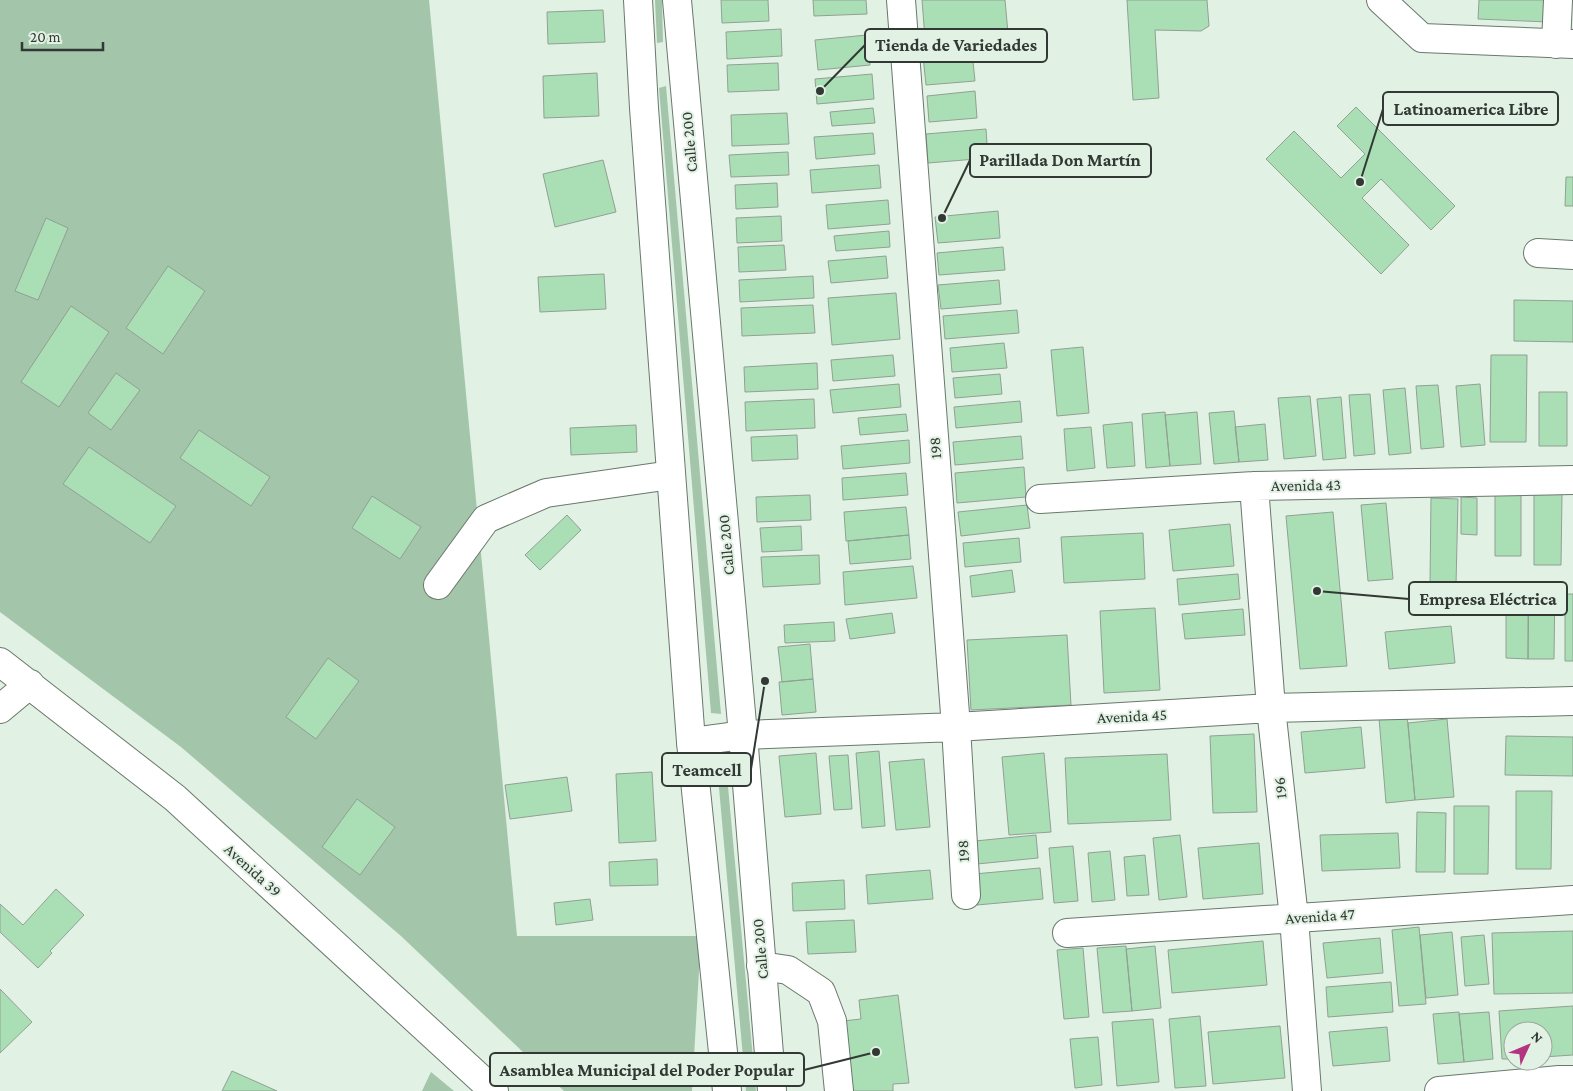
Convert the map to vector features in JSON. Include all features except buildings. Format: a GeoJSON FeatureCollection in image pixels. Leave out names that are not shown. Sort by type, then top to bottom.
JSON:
{"type":"FeatureCollection","features":[{"type":"Feature","properties":{"kind":"street"},"geometry":{"type":"LineString","coordinates":[[638,0],[691,742],[726,1091]]}},
{"type":"Feature","properties":{"kind":"street","name":"Calle 200"},"geometry":{"type":"LineString","coordinates":[[677,0],[743,735],[772,1091]]}},
{"type":"Feature","properties":{"kind":"street","name":"198"},"geometry":{"type":"LineString","coordinates":[[901,0],[956,727],[966,895]]}},
{"type":"Feature","properties":{"kind":"street"},"geometry":{"type":"LineString","coordinates":[[1381,0],[1422,38],[1564,44],[1558,0]]}},
{"type":"Feature","properties":{"kind":"street"},"geometry":{"type":"LineString","coordinates":[[642,69],[682,66]]}},
{"type":"Feature","properties":{"kind":"street"},"geometry":{"type":"LineString","coordinates":[[1538,253],[1573,255]]}},
{"type":"Feature","properties":{"kind":"street"},"geometry":{"type":"LineString","coordinates":[[438,585],[486,519],[546,493],[671,475]]}},
{"type":"Feature","properties":{"kind":"street","name":"Avenida 43"},"geometry":{"type":"LineString","coordinates":[[1040,499],[1254,486],[1573,480]]}},
{"type":"Feature","properties":{"kind":"street","name":"196"},"geometry":{"type":"LineString","coordinates":[[1254,486],[1271,708],[1294,918],[1308,1091]]}},
{"type":"Feature","properties":{"kind":"street","name":"Avenida 39"},"geometry":{"type":"LineString","coordinates":[[0,662],[175,798],[494,1091]]}},
{"type":"Feature","properties":{"kind":"street"},"geometry":{"type":"LineString","coordinates":[[0,709],[30,684]]}},
{"type":"Feature","properties":{"kind":"street","name":"Avenida 45"},"geometry":{"type":"LineString","coordinates":[[691,742],[743,735],[956,727],[1271,708],[1573,701]]}},
{"type":"Feature","properties":{"kind":"street","name":"Avenida 47"},"geometry":{"type":"LineString","coordinates":[[1067,933],[1573,900]]}},
{"type":"Feature","properties":{"kind":"street"},"geometry":{"type":"LineString","coordinates":[[762,966],[788,970],[821,992],[832,1021],[840,1091]]}},
{"type":"Feature","properties":{"kind":"street"},"geometry":{"type":"LineString","coordinates":[[1439,1091],[1573,1080]]}},
{"type":"Feature","properties":{"kind":"green space"},"geometry":{"type":"Polygon","coordinates":[[[0,0],[429,0],[517,936],[701,936],[692,1091],[564,1091],[401,936],[181,747],[0,612],[0,0]]]}},
{"type":"Feature","properties":{"kind":"green space"},"geometry":{"type":"Polygon","coordinates":[[[655,0],[662,0],[663,42],[657,43],[655,0]]]}},
{"type":"Feature","properties":{"kind":"green space"},"geometry":{"type":"Polygon","coordinates":[[[666,86],[721,714],[711,713],[659,88],[666,86]]]}},
{"type":"Feature","properties":{"kind":"green space"},"geometry":{"type":"Polygon","coordinates":[[[716,754],[725,754],[756,1091],[746,1091],[716,754]]]}},
{"type":"Feature","properties":{"kind":"green space"},"geometry":{"type":"Polygon","coordinates":[[[431,1072],[454,1091],[422,1091],[431,1072]]]}},
{"type":"Feature","properties":{"kind":"place","name":"Tienda de Variedades"},"geometry":{"type":"Point","coordinates":[820,91]}},
{"type":"Feature","properties":{"kind":"place","name":"Latinoamerica Libre"},"geometry":{"type":"Point","coordinates":[1360,182]}},
{"type":"Feature","properties":{"kind":"place","name":"Parillada Don Martín"},"geometry":{"type":"Point","coordinates":[942,218]}},
{"type":"Feature","properties":{"kind":"place","name":"Empresa Eléctrica"},"geometry":{"type":"Point","coordinates":[1317,591]}},
{"type":"Feature","properties":{"kind":"place","name":"Teamcell"},"geometry":{"type":"Point","coordinates":[765,681]}},
{"type":"Feature","properties":{"kind":"place","name":"Asamblea Municipal del Poder Popular"},"geometry":{"type":"Point","coordinates":[876,1052]}}]}
